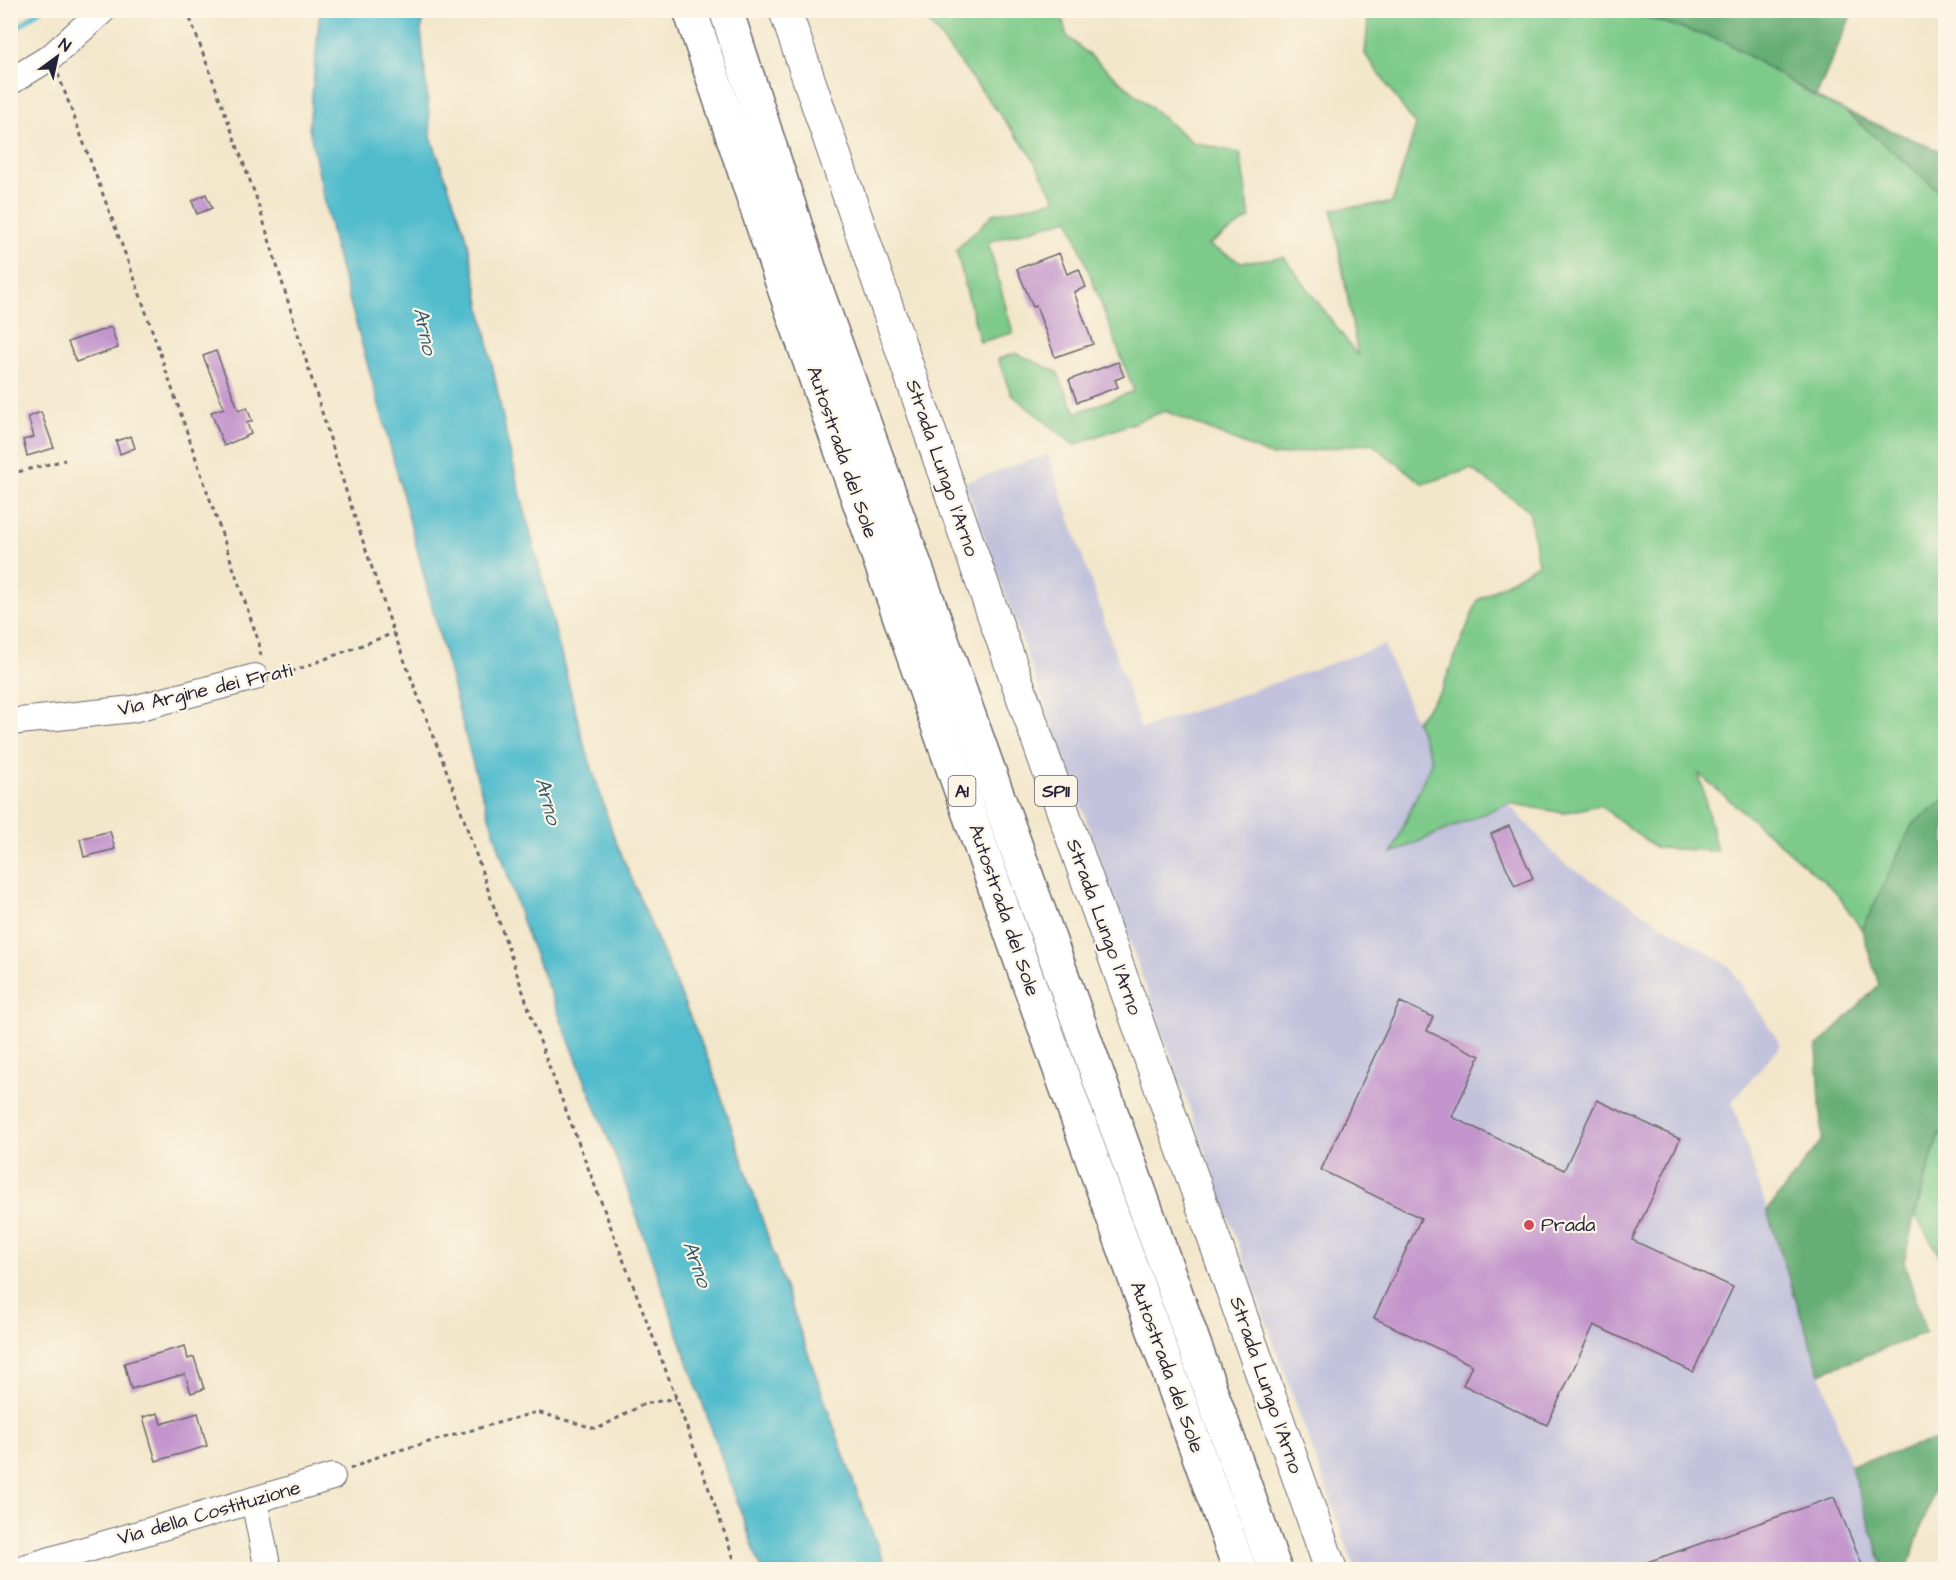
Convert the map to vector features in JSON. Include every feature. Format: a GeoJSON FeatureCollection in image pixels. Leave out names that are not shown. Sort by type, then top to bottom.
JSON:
{"type":"FeatureCollection","features":[{"type":"Feature","properties":{"kind":"highway","name":"Autostrada del Sole"},"geometry":{"type":"LineString","coordinates":[[690,10],[788,299],[1018,952],[1240,1569]]}},
{"type":"Feature","properties":{"kind":"highway","name":"Autostrada del Sole"},"geometry":{"type":"LineString","coordinates":[[726,10],[814,283],[1275,1569]]}},
{"type":"Feature","properties":{"kind":"main road","name":"Strada Lungo l'Arno"},"geometry":{"type":"LineString","coordinates":[[786,10],[970,549],[1330,1569]]}},
{"type":"Feature","properties":{"kind":"street"},"geometry":{"type":"LineString","coordinates":[[10,82],[52,56],[103,10]]}},
{"type":"Feature","properties":{"kind":"street","name":"Via Argine dei Frati"},"geometry":{"type":"LineString","coordinates":[[10,722],[133,709],[255,677]]}},
{"type":"Feature","properties":{"kind":"street","name":"Via della Costituzione"},"geometry":{"type":"LineString","coordinates":[[17,1569],[332,1477]]}},
{"type":"Feature","properties":{"kind":"street"},"geometry":{"type":"LineString","coordinates":[[254,1500],[268,1569]]}},
{"type":"Feature","properties":{"kind":"path"},"geometry":{"type":"LineString","coordinates":[[187,10],[256,196],[347,494],[393,633],[455,793],[544,1053],[676,1398],[738,1569]]}},
{"type":"Feature","properties":{"kind":"path"},"geometry":{"type":"LineString","coordinates":[[52,56],[136,284],[259,644],[262,662],[255,677]]}},
{"type":"Feature","properties":{"kind":"path"},"geometry":{"type":"LineString","coordinates":[[10,474],[65,460]]}},
{"type":"Feature","properties":{"kind":"path","name":"Via Argine dei Frati"},"geometry":{"type":"LineString","coordinates":[[255,677],[280,676],[393,633]]}},
{"type":"Feature","properties":{"kind":"path"},"geometry":{"type":"LineString","coordinates":[[332,1477],[382,1455],[537,1412],[597,1429],[645,1404],[676,1398]]}},
{"type":"Feature","properties":{"kind":"shaded area"},"geometry":{"type":"Polygon","coordinates":[[[1048,454],[1141,729],[1384,645],[1432,760],[1392,853],[1508,803],[1562,862],[1729,966],[1781,1045],[1732,1102],[1884,1569],[1355,1569],[965,482],[1048,454]]]}},
{"type":"Feature","properties":{"kind":"green space"},"geometry":{"type":"Polygon","coordinates":[[[920,11],[1060,11],[1067,36],[1192,142],[1240,153],[1250,218],[1208,245],[1241,262],[1284,257],[1358,356],[1332,209],[1392,203],[1416,126],[1365,54],[1369,11],[1588,11],[1646,17],[1726,42],[1815,97],[1845,111],[1945,196],[1946,458],[1940,460],[1946,473],[1945,799],[1912,826],[1862,930],[1835,891],[1699,774],[1717,851],[1656,848],[1599,805],[1564,813],[1508,803],[1392,853],[1432,760],[1416,721],[1441,691],[1478,600],[1538,564],[1529,510],[1471,469],[1423,484],[1371,443],[1272,456],[1165,411],[1074,445],[1011,394],[998,359],[1016,353],[1057,372],[1076,413],[1134,391],[1069,219],[988,242],[1013,333],[980,342],[956,250],[993,214],[1056,200],[1029,152],[920,11]]]}},
{"type":"Feature","properties":{"kind":"green space"},"geometry":{"type":"Polygon","coordinates":[[[1588,11],[1853,11],[1816,97],[1726,42],[1646,17],[1588,11]]]}},
{"type":"Feature","properties":{"kind":"green space"},"geometry":{"type":"Polygon","coordinates":[[[1845,111],[1945,153],[1945,196],[1845,111]]]}},
{"type":"Feature","properties":{"kind":"green space"},"geometry":{"type":"Polygon","coordinates":[[[1945,799],[1945,1136],[1939,1133],[1919,1198],[1904,1261],[1926,1333],[1820,1373],[1767,1211],[1822,1140],[1817,1047],[1879,985],[1862,930],[1912,825],[1945,799]]]}},
{"type":"Feature","properties":{"kind":"green space"},"geometry":{"type":"Polygon","coordinates":[[[1939,1132],[1946,1136],[1945,1277],[1937,1250],[1915,1216],[1939,1132]]]}},
{"type":"Feature","properties":{"kind":"green space"},"geometry":{"type":"Polygon","coordinates":[[[1945,1437],[1945,1458],[1907,1569],[1884,1569],[1850,1465],[1945,1437]]]}},
{"type":"Feature","properties":{"kind":"water","name":"Arno"},"geometry":{"type":"Polygon","coordinates":[[[320,11],[426,11],[421,30],[431,137],[467,238],[508,444],[582,737],[614,837],[712,1069],[785,1288],[863,1509],[887,1569],[761,1569],[619,1166],[524,927],[474,768],[383,419],[335,249],[309,128],[320,11]]]}},
{"type":"Feature","properties":{"kind":"building"},"geometry":{"type":"Polygon","coordinates":[[[206,194],[212,208],[197,214],[192,201],[206,194]]]}},
{"type":"Feature","properties":{"kind":"building"},"geometry":{"type":"Polygon","coordinates":[[[1059,253],[1067,274],[1079,269],[1086,287],[1074,292],[1093,344],[1055,357],[1036,306],[1033,307],[1017,269],[1059,253]]]}},
{"type":"Feature","properties":{"kind":"building"},"geometry":{"type":"Polygon","coordinates":[[[111,327],[118,348],[76,362],[68,342],[111,327]]]}},
{"type":"Feature","properties":{"kind":"building"},"geometry":{"type":"Polygon","coordinates":[[[216,351],[239,411],[247,407],[252,421],[247,423],[251,434],[224,446],[211,412],[224,408],[203,356],[216,351]]]}},
{"type":"Feature","properties":{"kind":"building"},"geometry":{"type":"Polygon","coordinates":[[[1118,362],[1124,376],[1115,380],[1118,387],[1077,402],[1069,380],[1118,362]]]}},
{"type":"Feature","properties":{"kind":"building"},"geometry":{"type":"Polygon","coordinates":[[[41,412],[54,448],[27,456],[23,440],[34,437],[28,417],[41,412]]]}},
{"type":"Feature","properties":{"kind":"building"},"geometry":{"type":"Polygon","coordinates":[[[131,436],[135,448],[120,454],[116,441],[131,436]]]}},
{"type":"Feature","properties":{"kind":"building"},"geometry":{"type":"Polygon","coordinates":[[[1509,826],[1533,878],[1515,886],[1491,834],[1509,826]]]}},
{"type":"Feature","properties":{"kind":"building"},"geometry":{"type":"Polygon","coordinates":[[[110,831],[115,849],[84,857],[80,839],[110,831]]]}},
{"type":"Feature","properties":{"kind":"building","name":"Prada"},"geometry":{"type":"Polygon","coordinates":[[[1400,1002],[1433,1017],[1427,1031],[1480,1056],[1452,1117],[1564,1170],[1597,1100],[1680,1139],[1632,1240],[1733,1287],[1693,1372],[1594,1325],[1547,1425],[1463,1385],[1472,1365],[1374,1318],[1421,1218],[1321,1170],[1400,1002]]]}},
{"type":"Feature","properties":{"kind":"building"},"geometry":{"type":"Polygon","coordinates":[[[185,1346],[188,1359],[194,1357],[204,1389],[191,1393],[185,1374],[131,1389],[124,1363],[185,1346]]]}},
{"type":"Feature","properties":{"kind":"building"},"geometry":{"type":"Polygon","coordinates":[[[158,1413],[161,1424],[198,1413],[207,1446],[156,1461],[143,1417],[158,1413]]]}},
{"type":"Feature","properties":{"kind":"building"},"geometry":{"type":"Polygon","coordinates":[[[1834,1497],[1864,1569],[1633,1569],[1633,1567],[1834,1497]]]}},
{"type":"Feature","properties":{"kind":"waterway"},"geometry":{"type":"LineString","coordinates":[[10,34],[40,10]]}},
{"type":"Feature","properties":{"kind":"place","name":"Prada"},"geometry":{"type":"Point","coordinates":[1529,1225]}}]}
